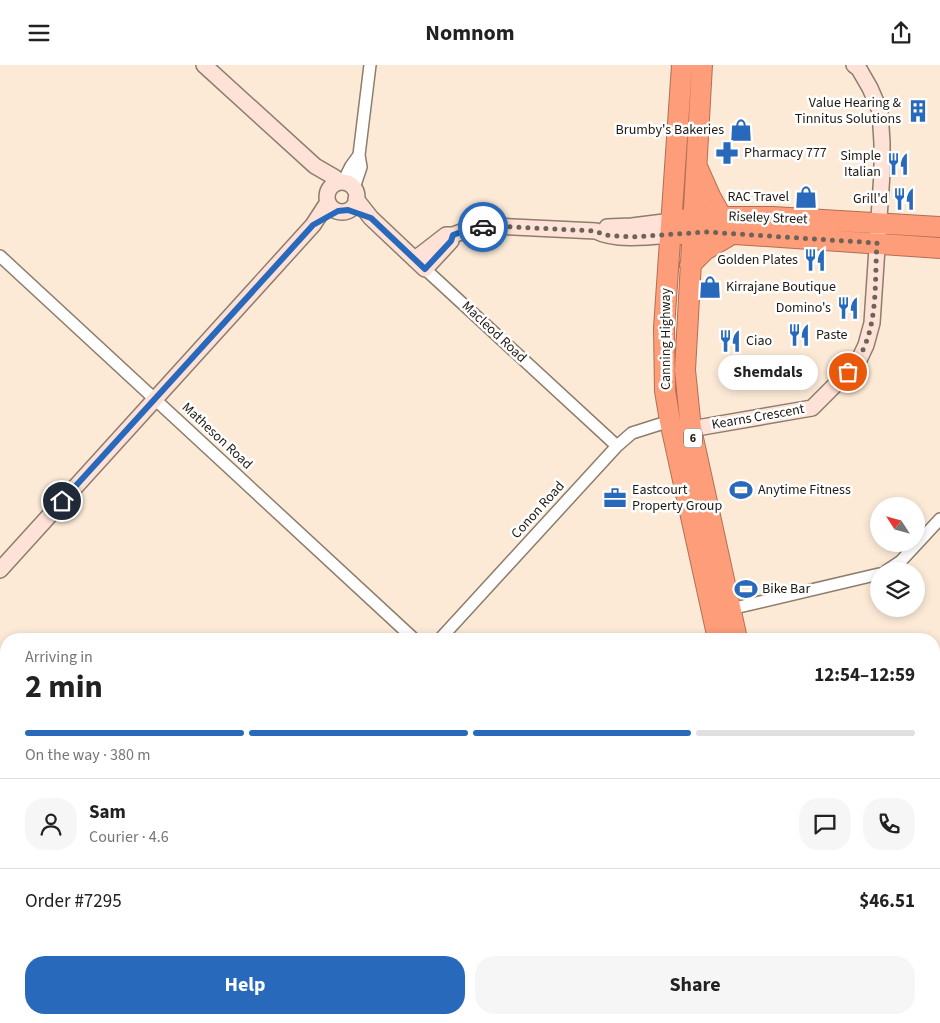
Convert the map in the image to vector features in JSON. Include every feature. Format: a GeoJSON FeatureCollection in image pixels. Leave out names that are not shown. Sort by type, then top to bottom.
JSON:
{"type":"FeatureCollection","features":[{"type":"Feature","properties":{"kind":"highway","name":"Canning Highway"},"geometry":{"type":"LineString","coordinates":[[682,65],[664,353],[665,391],[670,421],[721,611],[734,633]]}},
{"type":"Feature","properties":{"kind":"highway","name":"Canning Highway"},"geometry":{"type":"LineString","coordinates":[[702,65],[685,370],[691,429],[721,611],[719,633]]}},
{"type":"Feature","properties":{"kind":"highway"},"geometry":{"type":"LineString","coordinates":[[696,165],[710,197],[721,216]]}},
{"type":"Feature","properties":{"kind":"highway","name":"Riseley Street"},"geometry":{"type":"LineString","coordinates":[[671,228],[693,225],[721,216],[773,217],[878,233],[940,248]]}},
{"type":"Feature","properties":{"kind":"highway","name":"Riseley Street"},"geometry":{"type":"LineString","coordinates":[[693,225],[732,234],[878,233],[940,227]]}},
{"type":"Feature","properties":{"kind":"highway"},"geometry":{"type":"LineString","coordinates":[[690,265],[705,250],[732,234]]}},
{"type":"Feature","properties":{"kind":"street","name":"Macleod Road"},"geometry":{"type":"LineString","coordinates":[[204,65],[315,166],[334,177],[342,196],[371,218],[617,446]]}},
{"type":"Feature","properties":{"kind":"street"},"geometry":{"type":"LineString","coordinates":[[0,569],[313,225],[342,196],[351,166],[359,155],[370,65]]}},
{"type":"Feature","properties":{"kind":"street","name":"Kearns Crescent"},"geometry":{"type":"LineString","coordinates":[[691,429],[812,408],[858,362],[866,345],[872,323],[882,143],[880,111],[870,88],[859,69],[854,65]]}},
{"type":"Feature","properties":{"kind":"street","name":"Riseley Street"},"geometry":{"type":"LineString","coordinates":[[420,264],[446,235],[453,235],[472,228],[492,226],[596,231],[605,227],[639,225],[671,228]]}},
{"type":"Feature","properties":{"kind":"street","name":"Matheson Road"},"geometry":{"type":"LineString","coordinates":[[0,256],[408,633]]}},
{"type":"Feature","properties":{"kind":"street","name":"Conon Road"},"geometry":{"type":"LineString","coordinates":[[446,633],[617,446],[632,433],[670,421]]}},
{"type":"Feature","properties":{"kind":"street"},"geometry":{"type":"LineString","coordinates":[[899,562],[940,519]]}},
{"type":"Feature","properties":{"kind":"street"},"geometry":{"type":"LineString","coordinates":[[721,611],[870,576]]}},
{"type":"Feature","properties":{"kind":"way so far"},"geometry":{"type":"LineString","coordinates":[[483,227],[596,231],[604,235],[631,237],[706,232],[877,243],[872,323],[866,345],[858,362],[848,372]]}},
{"type":"Feature","properties":{"kind":"place","name":"Value Hearing & Tinnitus Solutions"},"geometry":{"type":"Point","coordinates":[918,111]}},
{"type":"Feature","properties":{"kind":"place","name":"Brumby's Bakeries"},"geometry":{"type":"Point","coordinates":[741,130]}},
{"type":"Feature","properties":{"kind":"place","name":"Pharmacy 777"},"geometry":{"type":"Point","coordinates":[727,153]}},
{"type":"Feature","properties":{"kind":"place","name":"Simple Italian"},"geometry":{"type":"Point","coordinates":[898,164]}},
{"type":"Feature","properties":{"kind":"place","name":"RAC Travel"},"geometry":{"type":"Point","coordinates":[806,197]}},
{"type":"Feature","properties":{"kind":"place","name":"Grill'd"},"geometry":{"type":"Point","coordinates":[904,199]}},
{"type":"Feature","properties":{"kind":"place","name":"Golden Plates"},"geometry":{"type":"Point","coordinates":[815,260]}},
{"type":"Feature","properties":{"kind":"place","name":"Kirrajane Boutique"},"geometry":{"type":"Point","coordinates":[710,287]}},
{"type":"Feature","properties":{"kind":"place","name":"Domino's"},"geometry":{"type":"Point","coordinates":[848,308]}},
{"type":"Feature","properties":{"kind":"place","name":"Paste"},"geometry":{"type":"Point","coordinates":[799,335]}},
{"type":"Feature","properties":{"kind":"place","name":"Ciao"},"geometry":{"type":"Point","coordinates":[730,341]}},
{"type":"Feature","properties":{"kind":"place","name":"Shemdals"},"geometry":{"type":"Point","coordinates":[848,372]}},
{"type":"Feature","properties":{"kind":"place","name":"Anytime Fitness"},"geometry":{"type":"Point","coordinates":[741,490]}},
{"type":"Feature","properties":{"kind":"place","name":"Eastcourt Property Group"},"geometry":{"type":"Point","coordinates":[615,498]}},
{"type":"Feature","properties":{"kind":"place","name":"Bike Bar"},"geometry":{"type":"Point","coordinates":[746,589]}},
{"type":"Feature","properties":{"kind":"route"},"geometry":{"type":"LineString","coordinates":[[62,501],[313,225],[338,211],[348,210],[371,218],[425,269],[451,241],[453,235],[472,228],[483,227]]}}]}
